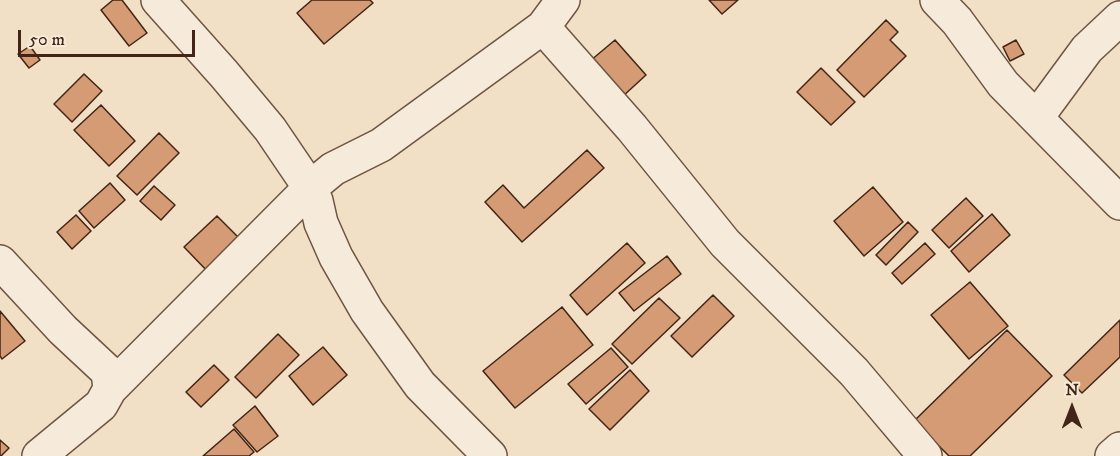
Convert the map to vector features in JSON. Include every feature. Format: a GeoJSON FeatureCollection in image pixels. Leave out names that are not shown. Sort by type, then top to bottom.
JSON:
{"type":"FeatureCollection","features":[{"type":"Feature","properties":{"kind":"street"},"geometry":{"type":"LineString","coordinates":[[158,0],[270,129],[310,188],[316,201],[321,223],[336,257],[367,311],[420,385],[490,456]]}},
{"type":"Feature","properties":{"kind":"street"},"geometry":{"type":"LineString","coordinates":[[39,456],[101,405],[110,389],[310,188],[333,170],[381,145],[543,27],[563,0]]}},
{"type":"Feature","properties":{"kind":"street"},"geometry":{"type":"LineString","coordinates":[[937,0],[957,21],[1003,84],[1120,203]]}},
{"type":"Feature","properties":{"kind":"street"},"geometry":{"type":"LineString","coordinates":[[1037,117],[1087,49],[1120,18]]}},
{"type":"Feature","properties":{"kind":"street"},"geometry":{"type":"LineString","coordinates":[[543,27],[632,128],[725,243],[854,372],[925,456]]}},
{"type":"Feature","properties":{"kind":"street"},"geometry":{"type":"LineString","coordinates":[[0,262],[63,330],[108,372],[110,389]]}},
{"type":"Feature","properties":{"kind":"street"},"geometry":{"type":"LineString","coordinates":[[1112,456],[1120,449]]}},
{"type":"Feature","properties":{"kind":"building"},"geometry":{"type":"Polygon","coordinates":[[[113,0],[122,0],[147,33],[129,46],[101,10],[113,0]]]}},
{"type":"Feature","properties":{"kind":"building"},"geometry":{"type":"Polygon","coordinates":[[[312,0],[370,0],[373,3],[324,44],[297,13],[312,0]]]}},
{"type":"Feature","properties":{"kind":"building"},"geometry":{"type":"Polygon","coordinates":[[[709,0],[738,0],[722,14],[709,0]]]}},
{"type":"Feature","properties":{"kind":"building"},"geometry":{"type":"Polygon","coordinates":[[[886,20],[898,32],[890,40],[906,56],[864,97],[837,70],[886,20]]]}},
{"type":"Feature","properties":{"kind":"building"},"geometry":{"type":"Polygon","coordinates":[[[615,40],[646,75],[622,97],[590,61],[615,40]]]}},
{"type":"Feature","properties":{"kind":"building"},"geometry":{"type":"Polygon","coordinates":[[[1016,40],[1024,54],[1010,61],[1003,47],[1016,40]]]}},
{"type":"Feature","properties":{"kind":"building"},"geometry":{"type":"Polygon","coordinates":[[[30,46],[40,60],[29,68],[18,54],[30,46]]]}},
{"type":"Feature","properties":{"kind":"building"},"geometry":{"type":"Polygon","coordinates":[[[821,68],[855,102],[831,125],[797,92],[821,68]]]}},
{"type":"Feature","properties":{"kind":"building"},"geometry":{"type":"Polygon","coordinates":[[[84,74],[102,91],[72,122],[54,104],[84,74]]]}},
{"type":"Feature","properties":{"kind":"building"},"geometry":{"type":"Polygon","coordinates":[[[101,105],[135,141],[109,166],[74,130],[101,105]]]}},
{"type":"Feature","properties":{"kind":"building"},"geometry":{"type":"Polygon","coordinates":[[[159,133],[179,153],[137,195],[117,176],[159,133]]]}},
{"type":"Feature","properties":{"kind":"building"},"geometry":{"type":"Polygon","coordinates":[[[587,150],[604,168],[522,242],[485,202],[503,185],[524,208],[587,150]]]}},
{"type":"Feature","properties":{"kind":"building"},"geometry":{"type":"Polygon","coordinates":[[[110,183],[125,200],[94,228],[79,211],[110,183]]]}},
{"type":"Feature","properties":{"kind":"building"},"geometry":{"type":"Polygon","coordinates":[[[154,186],[175,205],[161,220],[140,201],[154,186]]]}},
{"type":"Feature","properties":{"kind":"building"},"geometry":{"type":"Polygon","coordinates":[[[873,187],[903,222],[864,256],[834,221],[873,187]]]}},
{"type":"Feature","properties":{"kind":"building"},"geometry":{"type":"Polygon","coordinates":[[[966,198],[983,216],[949,248],[932,230],[966,198]]]}},
{"type":"Feature","properties":{"kind":"building"},"geometry":{"type":"Polygon","coordinates":[[[992,214],[1010,235],[969,272],[951,251],[992,214]]]}},
{"type":"Feature","properties":{"kind":"building"},"geometry":{"type":"Polygon","coordinates":[[[76,215],[91,231],[72,249],[57,232],[76,215]]]}},
{"type":"Feature","properties":{"kind":"building"},"geometry":{"type":"Polygon","coordinates":[[[217,216],[244,243],[211,275],[184,247],[217,216]]]}},
{"type":"Feature","properties":{"kind":"building"},"geometry":{"type":"Polygon","coordinates":[[[908,222],[918,232],[886,265],[876,255],[908,222]]]}},
{"type":"Feature","properties":{"kind":"building"},"geometry":{"type":"Polygon","coordinates":[[[627,243],[645,263],[587,315],[570,295],[627,243]]]}},
{"type":"Feature","properties":{"kind":"building"},"geometry":{"type":"Polygon","coordinates":[[[925,243],[935,254],[902,284],[892,273],[925,243]]]}},
{"type":"Feature","properties":{"kind":"building"},"geometry":{"type":"Polygon","coordinates":[[[667,256],[681,274],[634,311],[619,293],[667,256]]]}},
{"type":"Feature","properties":{"kind":"building"},"geometry":{"type":"Polygon","coordinates":[[[970,282],[1008,326],[969,359],[931,315],[970,282]]]}},
{"type":"Feature","properties":{"kind":"building"},"geometry":{"type":"Polygon","coordinates":[[[713,295],[734,316],[692,357],[671,336],[713,295]]]}},
{"type":"Feature","properties":{"kind":"building"},"geometry":{"type":"Polygon","coordinates":[[[659,298],[680,318],[632,364],[612,344],[659,298]]]}},
{"type":"Feature","properties":{"kind":"building"},"geometry":{"type":"Polygon","coordinates":[[[562,307],[593,345],[515,408],[483,371],[562,307]]]}},
{"type":"Feature","properties":{"kind":"building"},"geometry":{"type":"Polygon","coordinates":[[[0,311],[25,341],[2,359],[0,356],[0,311]]]}},
{"type":"Feature","properties":{"kind":"building"},"geometry":{"type":"Polygon","coordinates":[[[1120,320],[1120,357],[1082,393],[1064,375],[1120,320]]]}},
{"type":"Feature","properties":{"kind":"building"},"geometry":{"type":"Polygon","coordinates":[[[1007,330],[1052,376],[970,456],[949,456],[914,421],[1007,330]]]}},
{"type":"Feature","properties":{"kind":"building"},"geometry":{"type":"Polygon","coordinates":[[[278,334],[299,355],[256,398],[235,377],[278,334]]]}},
{"type":"Feature","properties":{"kind":"building"},"geometry":{"type":"Polygon","coordinates":[[[323,347],[347,375],[313,405],[289,376],[323,347]]]}},
{"type":"Feature","properties":{"kind":"building"},"geometry":{"type":"Polygon","coordinates":[[[611,348],[628,367],[586,404],[568,384],[611,348]]]}},
{"type":"Feature","properties":{"kind":"building"},"geometry":{"type":"Polygon","coordinates":[[[214,365],[229,380],[201,407],[186,392],[214,365]]]}},
{"type":"Feature","properties":{"kind":"building"},"geometry":{"type":"Polygon","coordinates":[[[630,370],[649,391],[610,430],[589,409],[630,370]]]}},
{"type":"Feature","properties":{"kind":"building"},"geometry":{"type":"Polygon","coordinates":[[[255,406],[278,436],[257,452],[233,425],[255,406]]]}},
{"type":"Feature","properties":{"kind":"building"},"geometry":{"type":"Polygon","coordinates":[[[234,429],[254,452],[249,456],[203,456],[234,429]]]}},
{"type":"Feature","properties":{"kind":"building"},"geometry":{"type":"Polygon","coordinates":[[[0,440],[9,448],[1,456],[0,456],[0,440]]]}}]}
